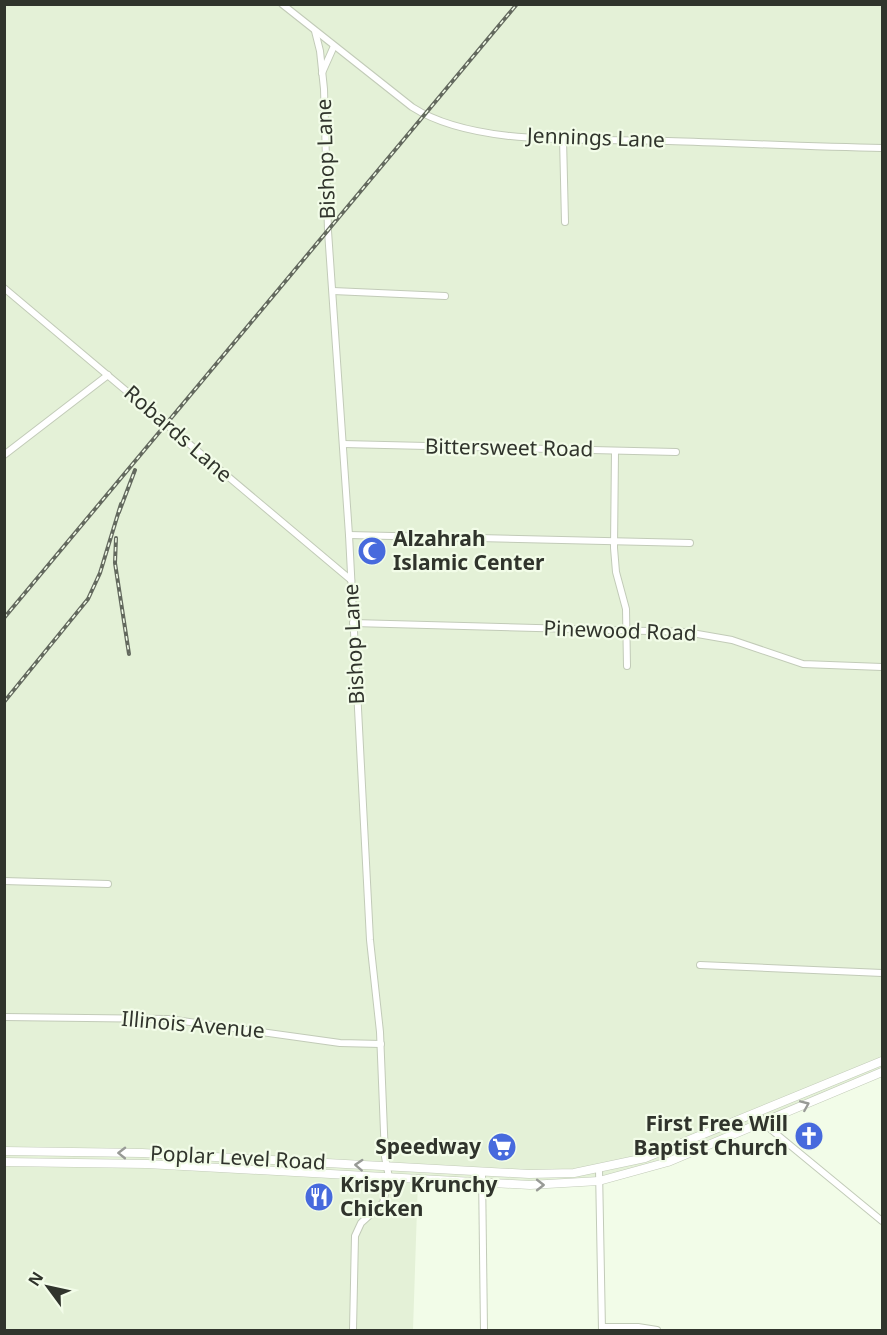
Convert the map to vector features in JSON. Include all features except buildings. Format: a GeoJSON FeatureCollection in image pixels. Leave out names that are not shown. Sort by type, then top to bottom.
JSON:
{"type":"FeatureCollection","features":[{"type":"Feature","properties":{"kind":"main road","name":"Poplar Level Road"},"geometry":{"type":"LineString","coordinates":[[4,1151],[142,1153],[482,1172],[550,1174],[599,1169],[653,1155],[882,1061]]}},
{"type":"Feature","properties":{"kind":"main road","name":"Poplar Level Road"},"geometry":{"type":"LineString","coordinates":[[4,1162],[147,1164],[546,1185],[599,1181],[668,1162],[882,1072]]}},
{"type":"Feature","properties":{"kind":"street"},"geometry":{"type":"LineString","coordinates":[[282,4],[334,46]]}},
{"type":"Feature","properties":{"kind":"street","name":"Bishop Lane"},"geometry":{"type":"LineString","coordinates":[[315,31],[322,74],[370,940],[381,1044],[389,1177]]}},
{"type":"Feature","properties":{"kind":"street","name":"Bishop Lane"},"geometry":{"type":"LineString","coordinates":[[322,74],[334,46]]}},
{"type":"Feature","properties":{"kind":"street","name":"Jennings Lane"},"geometry":{"type":"LineString","coordinates":[[334,46],[397,97],[428,116],[490,133],[563,138],[882,148]]}},
{"type":"Feature","properties":{"kind":"street"},"geometry":{"type":"LineString","coordinates":[[563,138],[565,222]]}},
{"type":"Feature","properties":{"kind":"street","name":"Robards Lane"},"geometry":{"type":"LineString","coordinates":[[4,288],[351,580]]}},
{"type":"Feature","properties":{"kind":"street"},"geometry":{"type":"LineString","coordinates":[[333,291],[444,296]]}},
{"type":"Feature","properties":{"kind":"street"},"geometry":{"type":"LineString","coordinates":[[4,455],[108,375]]}},
{"type":"Feature","properties":{"kind":"street","name":"Bittersweet Road"},"geometry":{"type":"LineString","coordinates":[[343,444],[676,452]]}},
{"type":"Feature","properties":{"kind":"street"},"geometry":{"type":"LineString","coordinates":[[615,451],[614,542],[616,572],[626,609],[627,666]]}},
{"type":"Feature","properties":{"kind":"street"},"geometry":{"type":"LineString","coordinates":[[349,535],[690,543]]}},
{"type":"Feature","properties":{"kind":"street","name":"Pinewood Road"},"geometry":{"type":"LineString","coordinates":[[353,623],[625,630],[715,635],[803,664],[882,667]]}},
{"type":"Feature","properties":{"kind":"street"},"geometry":{"type":"LineString","coordinates":[[4,881],[108,884]]}},
{"type":"Feature","properties":{"kind":"street"},"geometry":{"type":"LineString","coordinates":[[700,965],[882,973]]}},
{"type":"Feature","properties":{"kind":"street","name":"Illinois Avenue"},"geometry":{"type":"LineString","coordinates":[[4,1017],[168,1019],[340,1042],[381,1044]]}},
{"type":"Feature","properties":{"kind":"street"},"geometry":{"type":"LineString","coordinates":[[758,1112],[763,1123],[882,1221]]}},
{"type":"Feature","properties":{"kind":"street"},"geometry":{"type":"LineString","coordinates":[[599,1169],[602,1329],[638,1327],[657,1330]]}},
{"type":"Feature","properties":{"kind":"street"},"geometry":{"type":"LineString","coordinates":[[482,1172],[484,1330]]}},
{"type":"Feature","properties":{"kind":"street"},"geometry":{"type":"LineString","coordinates":[[353,1330],[355,1236],[361,1223],[386,1199],[389,1177]]}},
{"type":"Feature","properties":{"kind":"shaded area"},"geometry":{"type":"Polygon","coordinates":[[[5,5],[882,5],[882,1072],[668,1162],[599,1181],[546,1185],[418,1179],[413,1330],[5,1330],[5,5]]]}},
{"type":"Feature","properties":{"kind":"railway"},"geometry":{"type":"LineString","coordinates":[[4,618],[517,4]]}},
{"type":"Feature","properties":{"kind":"railway"},"geometry":{"type":"LineString","coordinates":[[119,512],[135,470]]}},
{"type":"Feature","properties":{"kind":"railway"},"geometry":{"type":"LineString","coordinates":[[4,702],[88,599],[100,573],[121,504]]}},
{"type":"Feature","properties":{"kind":"railway"},"geometry":{"type":"LineString","coordinates":[[116,538],[115,563],[129,654]]}},
{"type":"Feature","properties":{"kind":"place","name":"Alzahrah Islamic Center"},"geometry":{"type":"Point","coordinates":[372,551]}},
{"type":"Feature","properties":{"kind":"place","name":"First Free Will Baptist Church"},"geometry":{"type":"Point","coordinates":[809,1136]}},
{"type":"Feature","properties":{"kind":"place","name":"Speedway"},"geometry":{"type":"Point","coordinates":[502,1147]}},
{"type":"Feature","properties":{"kind":"place","name":"Krispy Krunchy Chicken"},"geometry":{"type":"Point","coordinates":[319,1197]}}]}
